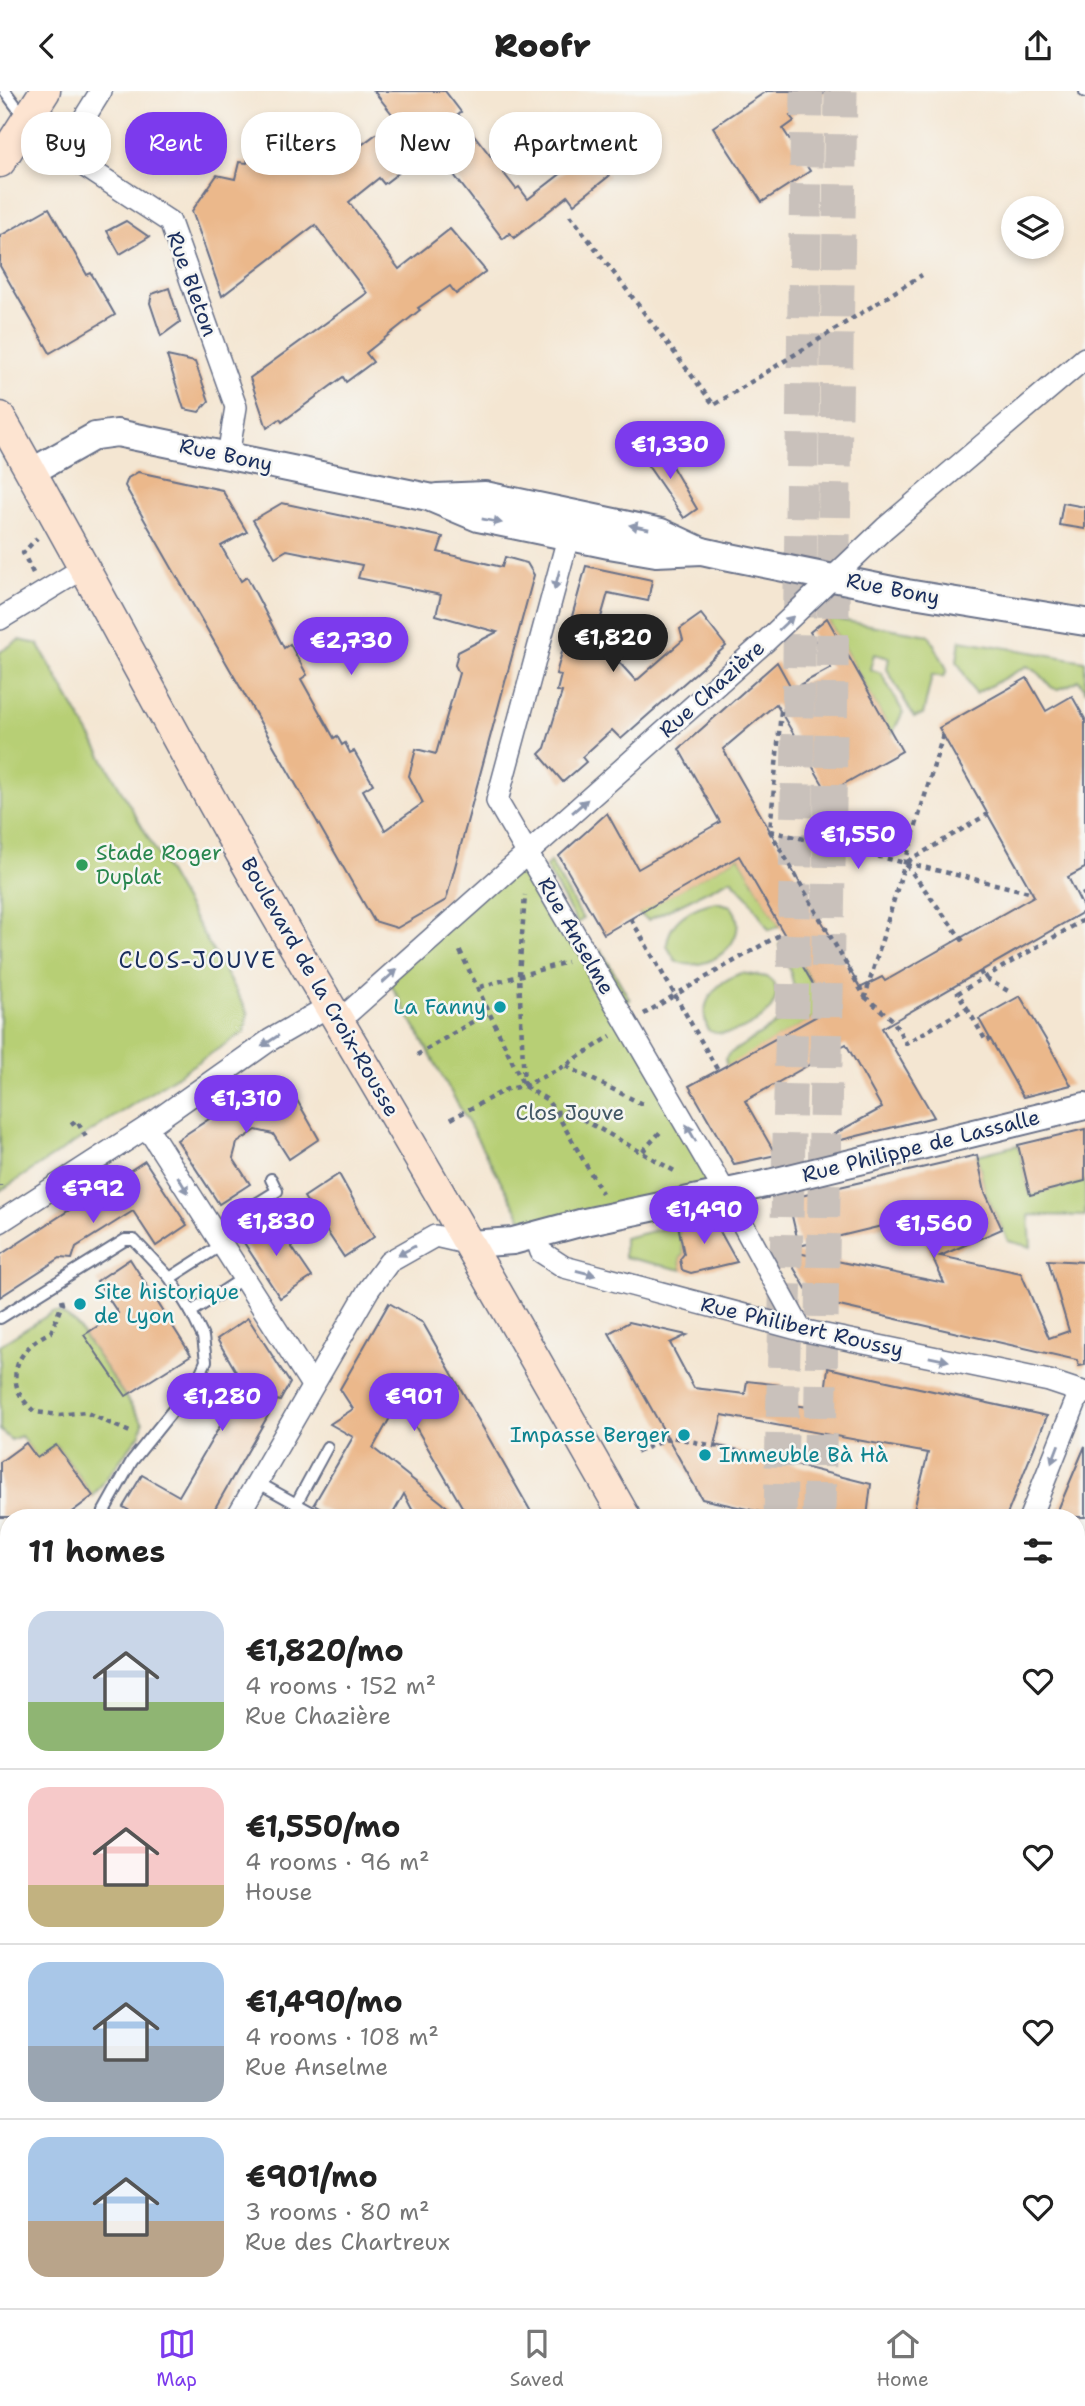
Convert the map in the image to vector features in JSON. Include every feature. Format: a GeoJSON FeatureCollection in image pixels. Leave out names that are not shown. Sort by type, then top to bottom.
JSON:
{"type":"FeatureCollection","features":[{"type":"Feature","properties":{"kind":"main road"},"geometry":{"type":"LineString","coordinates":[[31,112],[45,91]]}},
{"type":"Feature","properties":{"kind":"main road"},"geometry":{"type":"LineString","coordinates":[[0,162],[21,128]]}},
{"type":"Feature","properties":{"kind":"main road","name":"Boulevard de la Croix-Rousse"},"geometry":{"type":"LineString","coordinates":[[0,417],[82,569],[334,1014],[470,1244],[620,1509]]}},
{"type":"Feature","properties":{"kind":"street","name":"Rue Bleton"},"geometry":{"type":"LineString","coordinates":[[102,91],[63,152],[170,222],[236,407],[228,456]]}},
{"type":"Feature","properties":{"kind":"street","name":"Rue Chazière"},"geometry":{"type":"LineString","coordinates":[[0,1222],[147,1127],[270,1040],[334,1014],[528,851],[835,578],[885,528],[1085,358]]}},
{"type":"Feature","properties":{"kind":"street","name":"Rue Bony"},"geometry":{"type":"LineString","coordinates":[[31,472],[105,433],[428,497],[478,518],[571,525],[656,553],[702,551],[835,578],[1085,622]]}},
{"type":"Feature","properties":{"kind":"street","name":"Rue Anselme"},"geometry":{"type":"LineString","coordinates":[[571,525],[497,801],[628,1025],[676,1117],[725,1192],[801,1330]]}},
{"type":"Feature","properties":{"kind":"street"},"geometry":{"type":"LineString","coordinates":[[0,619],[82,569]]}},
{"type":"Feature","properties":{"kind":"street","name":"Rue Philippe de Lassalle"},"geometry":{"type":"LineString","coordinates":[[470,1244],[492,1244],[535,1235],[1085,1106]]}},
{"type":"Feature","properties":{"kind":"street"},"geometry":{"type":"LineString","coordinates":[[147,1127],[216,1239],[312,1385]]}},
{"type":"Feature","properties":{"kind":"street","name":"Rue Philibert Roussy"},"geometry":{"type":"LineString","coordinates":[[535,1235],[541,1252],[564,1267],[801,1330],[1049,1381],[1082,1392]]}},
{"type":"Feature","properties":{"kind":"street"},"geometry":{"type":"LineString","coordinates":[[242,1509],[369,1289],[389,1262],[435,1236],[470,1244]]}},
{"type":"Feature","properties":{"kind":"street"},"geometry":{"type":"LineString","coordinates":[[1033,1509],[1082,1392]]}},
{"type":"Feature","properties":{"kind":"lane"},"geometry":{"type":"LineString","coordinates":[[5,91],[21,113]]}},
{"type":"Feature","properties":{"kind":"lane"},"geometry":{"type":"LineString","coordinates":[[170,1278],[277,1191],[271,1179]]}},
{"type":"Feature","properties":{"kind":"lane"},"geometry":{"type":"LineString","coordinates":[[0,1318],[125,1240],[134,1240],[170,1278],[191,1312],[203,1337],[206,1361],[198,1379],[132,1461],[105,1509]]}},
{"type":"Feature","properties":{"kind":"lane"},"geometry":{"type":"LineString","coordinates":[[191,1312],[242,1279]]}},
{"type":"Feature","properties":{"kind":"lane"},"geometry":{"type":"LineString","coordinates":[[296,1504],[327,1447]]}},
{"type":"Feature","properties":{"kind":"lane"},"geometry":{"type":"LineString","coordinates":[[257,1482],[305,1509]]}},
{"type":"Feature","properties":{"kind":"path"},"geometry":{"type":"LineString","coordinates":[[570,215],[714,405],[922,275]]}},
{"type":"Feature","properties":{"kind":"path"},"geometry":{"type":"LineString","coordinates":[[33,573],[23,553],[39,537]]}},
{"type":"Feature","properties":{"kind":"path"},"geometry":{"type":"LineString","coordinates":[[781,711],[770,831],[865,997],[893,1020],[906,1043],[967,1008]]}},
{"type":"Feature","properties":{"kind":"path"},"geometry":{"type":"LineString","coordinates":[[865,997],[943,734]]}},
{"type":"Feature","properties":{"kind":"path"},"geometry":{"type":"LineString","coordinates":[[905,863],[988,814]]}},
{"type":"Feature","properties":{"kind":"path"},"geometry":{"type":"LineString","coordinates":[[770,831],[1033,893]]}},
{"type":"Feature","properties":{"kind":"path"},"geometry":{"type":"LineString","coordinates":[[905,863],[963,941]]}},
{"type":"Feature","properties":{"kind":"path"},"geometry":{"type":"LineString","coordinates":[[524,1086],[519,975],[525,887]]}},
{"type":"Feature","properties":{"kind":"path"},"geometry":{"type":"LineString","coordinates":[[631,919],[718,1069]]}},
{"type":"Feature","properties":{"kind":"path"},"geometry":{"type":"LineString","coordinates":[[990,1039],[986,1041],[958,993],[1085,919]]}},
{"type":"Feature","properties":{"kind":"path"},"geometry":{"type":"LineString","coordinates":[[452,1119],[507,1089],[524,1086],[566,1065],[675,995],[783,933]]}},
{"type":"Feature","properties":{"kind":"path"},"geometry":{"type":"LineString","coordinates":[[460,951],[480,987],[487,1013],[524,1086],[546,1099],[601,1193]]}},
{"type":"Feature","properties":{"kind":"path"},"geometry":{"type":"LineString","coordinates":[[480,987],[588,956]]}},
{"type":"Feature","properties":{"kind":"path"},"geometry":{"type":"LineString","coordinates":[[980,971],[984,978],[1010,992]]}},
{"type":"Feature","properties":{"kind":"path"},"geometry":{"type":"LineString","coordinates":[[417,1055],[487,1013]]}},
{"type":"Feature","properties":{"kind":"path"},"geometry":{"type":"LineString","coordinates":[[566,1065],[676,1117],[643,1151]]}},
{"type":"Feature","properties":{"kind":"path"},"geometry":{"type":"LineString","coordinates":[[555,1112],[568,1111],[678,1173]]}},
{"type":"Feature","properties":{"kind":"path"},"geometry":{"type":"LineString","coordinates":[[71,1125],[77,1121],[87,1139]]}},
{"type":"Feature","properties":{"kind":"path"},"geometry":{"type":"LineString","coordinates":[[56,1283],[62,1304],[51,1332],[26,1347],[17,1366],[16,1377],[22,1398],[35,1412],[59,1415],[85,1412],[148,1440]]}},
{"type":"Feature","properties":{"kind":"path"},"geometry":{"type":"LineString","coordinates":[[637,1452],[671,1437],[771,1458]]}},
{"type":"Feature","properties":{"kind":"green space"},"geometry":{"type":"Polygon","coordinates":[[[827,618],[929,635],[947,669],[944,677],[932,675],[923,715],[914,717],[887,669],[889,658],[874,654],[870,669],[881,673],[903,712],[892,734],[827,618]]]}},
{"type":"Feature","properties":{"kind":"green space","name":"Stade Roger Duplat"},"geometry":{"type":"Polygon","coordinates":[[[19,640],[38,644],[248,1013],[244,1032],[0,1191],[0,652],[19,640]]]}},
{"type":"Feature","properties":{"kind":"green space"},"geometry":{"type":"Polygon","coordinates":[[[960,640],[1085,661],[1085,690],[1079,680],[1059,689],[1054,688],[1037,671],[1027,666],[975,694],[957,661],[960,640]]]}},
{"type":"Feature","properties":{"kind":"green space","name":"Clos Jouve"},"geometry":{"type":"Polygon","coordinates":[[[528,853],[723,1192],[532,1237],[389,981],[528,853]]]}},
{"type":"Feature","properties":{"kind":"green space"},"geometry":{"type":"Polygon","coordinates":[[[739,856],[780,926],[769,930],[749,898],[731,879],[648,920],[638,913],[739,856]]]}},
{"type":"Feature","properties":{"kind":"green space"},"geometry":{"type":"Polygon","coordinates":[[[550,862],[583,919],[577,923],[546,867],[550,862]]]}},
{"type":"Feature","properties":{"kind":"green space"},"geometry":{"type":"Polygon","coordinates":[[[716,902],[731,906],[737,919],[737,931],[732,942],[724,952],[700,964],[675,960],[667,946],[672,929],[691,911],[716,902]]]}},
{"type":"Feature","properties":{"kind":"green space"},"geometry":{"type":"Polygon","coordinates":[[[786,938],[828,1010],[727,1067],[725,1059],[729,1054],[777,1022],[793,1001],[789,968],[779,945],[786,938]]]}},
{"type":"Feature","properties":{"kind":"green space"},"geometry":{"type":"Polygon","coordinates":[[[601,950],[630,1000],[623,1004],[594,954],[601,950]]]}},
{"type":"Feature","properties":{"kind":"green space"},"geometry":{"type":"Polygon","coordinates":[[[741,973],[767,977],[775,987],[776,998],[770,1009],[748,1027],[734,1032],[708,1030],[705,1011],[711,995],[724,982],[741,973]]]}},
{"type":"Feature","properties":{"kind":"green space"},"geometry":{"type":"Polygon","coordinates":[[[1018,1145],[1030,1194],[1085,1181],[1085,1216],[1029,1215],[1031,1247],[1008,1241],[985,1192],[977,1155],[1018,1145]]]}},
{"type":"Feature","properties":{"kind":"green space"},"geometry":{"type":"Polygon","coordinates":[[[678,1225],[684,1254],[680,1259],[682,1270],[624,1257],[624,1238],[678,1225]]]}},
{"type":"Feature","properties":{"kind":"green space"},"geometry":{"type":"Polygon","coordinates":[[[53,1312],[59,1312],[75,1323],[143,1423],[140,1434],[93,1496],[56,1445],[37,1459],[21,1436],[11,1440],[0,1430],[0,1345],[53,1312]]]}},
{"type":"Feature","properties":{"kind":"building"},"geometry":{"type":"Polygon","coordinates":[[[374,91],[445,91],[461,112],[390,112],[374,91]]]}},
{"type":"Feature","properties":{"kind":"building"},"geometry":{"type":"Polygon","coordinates":[[[767,91],[828,91],[790,116],[794,121],[783,129],[810,171],[762,202],[713,127],[767,91]]]}},
{"type":"Feature","properties":{"kind":"building"},"geometry":{"type":"Polygon","coordinates":[[[375,135],[375,175],[396,175],[384,184],[379,178],[349,202],[399,269],[450,229],[486,271],[456,294],[450,286],[418,308],[420,310],[366,353],[373,362],[346,382],[343,377],[282,422],[280,419],[267,428],[250,378],[367,293],[315,225],[222,296],[192,211],[217,175],[235,179],[239,162],[241,175],[361,175],[361,145],[375,135]]]}},
{"type":"Feature","properties":{"kind":"building"},"geometry":{"type":"Polygon","coordinates":[[[475,136],[489,154],[489,175],[505,175],[528,199],[559,175],[609,176],[574,204],[568,196],[514,238],[510,233],[503,239],[454,175],[475,175],[475,136]]]}},
{"type":"Feature","properties":{"kind":"building"},"geometry":{"type":"Polygon","coordinates":[[[49,208],[87,275],[91,273],[115,315],[50,353],[0,266],[0,236],[49,208]]]}},
{"type":"Feature","properties":{"kind":"building"},"geometry":{"type":"Polygon","coordinates":[[[126,221],[149,237],[120,254],[107,231],[126,221]]]}},
{"type":"Feature","properties":{"kind":"building"},"geometry":{"type":"Polygon","coordinates":[[[169,288],[180,322],[161,336],[150,303],[152,294],[169,288]]]}},
{"type":"Feature","properties":{"kind":"building"},"geometry":{"type":"Polygon","coordinates":[[[167,356],[195,362],[209,401],[199,412],[184,409],[167,356]]]}},
{"type":"Feature","properties":{"kind":"building"},"geometry":{"type":"Polygon","coordinates":[[[660,446],[697,509],[684,518],[642,457],[660,446]]]}},
{"type":"Feature","properties":{"kind":"building"},"geometry":{"type":"Polygon","coordinates":[[[138,472],[222,490],[247,532],[221,546],[241,581],[247,577],[284,648],[290,644],[307,675],[301,679],[334,738],[337,736],[342,745],[345,743],[350,753],[354,751],[373,784],[363,790],[385,830],[423,803],[409,776],[416,749],[436,754],[459,673],[455,665],[458,652],[497,632],[436,615],[441,595],[358,578],[362,565],[287,550],[275,557],[253,520],[282,503],[443,537],[438,552],[502,567],[505,557],[527,563],[534,575],[446,900],[397,928],[374,921],[125,486],[128,478],[138,472]]]}},
{"type":"Feature","properties":{"kind":"building"},"geometry":{"type":"Polygon","coordinates":[[[1063,503],[1085,507],[1085,529],[1059,525],[1063,503]]]}},
{"type":"Feature","properties":{"kind":"building"},"geometry":{"type":"Polygon","coordinates":[[[586,566],[652,580],[648,601],[608,593],[596,635],[600,640],[598,648],[618,653],[618,661],[636,681],[683,640],[680,629],[701,614],[726,646],[621,739],[612,730],[582,757],[586,762],[563,782],[539,754],[545,748],[562,692],[557,691],[561,675],[556,674],[586,566]]]}},
{"type":"Feature","properties":{"kind":"building"},"geometry":{"type":"Polygon","coordinates":[[[827,618],[902,751],[828,793],[776,704],[723,749],[860,988],[882,977],[885,981],[1034,896],[939,728],[1027,678],[1046,711],[1072,696],[1085,719],[1085,868],[1068,877],[1085,911],[882,1028],[934,1117],[837,1141],[834,1134],[882,1108],[846,1044],[745,1101],[776,1155],[734,1164],[689,1086],[828,1010],[739,856],[604,934],[559,856],[607,813],[638,869],[720,822],[679,749],[777,662],[792,689],[831,668],[810,632],[827,618]]]}},
{"type":"Feature","properties":{"kind":"building"},"geometry":{"type":"Polygon","coordinates":[[[1020,996],[1071,1085],[1023,1097],[979,1019],[1020,996]]]}},
{"type":"Feature","properties":{"kind":"building"},"geometry":{"type":"Polygon","coordinates":[[[270,1079],[289,1086],[319,1139],[289,1159],[273,1134],[256,1130],[237,1143],[233,1158],[250,1184],[219,1204],[177,1140],[270,1079]]]}},
{"type":"Feature","properties":{"kind":"building"},"geometry":{"type":"Polygon","coordinates":[[[1085,1129],[1085,1181],[1030,1195],[1018,1145],[1085,1129]]]}},
{"type":"Feature","properties":{"kind":"building"},"geometry":{"type":"Polygon","coordinates":[[[977,1155],[985,1192],[1002,1229],[940,1256],[1021,1273],[1049,1338],[1069,1331],[1048,1260],[1085,1262],[1085,1365],[1079,1366],[1077,1360],[813,1300],[783,1250],[944,1283],[915,1218],[799,1246],[788,1199],[977,1155]]]}},
{"type":"Feature","properties":{"kind":"building"},"geometry":{"type":"Polygon","coordinates":[[[145,1161],[187,1225],[156,1246],[133,1211],[76,1247],[72,1259],[60,1258],[0,1297],[0,1255],[145,1161]]]}},
{"type":"Feature","properties":{"kind":"building"},"geometry":{"type":"Polygon","coordinates":[[[339,1174],[374,1237],[344,1257],[304,1197],[339,1174]]]}},
{"type":"Feature","properties":{"kind":"building"},"geometry":{"type":"Polygon","coordinates":[[[712,1217],[737,1262],[691,1273],[682,1270],[680,1259],[684,1254],[678,1225],[712,1217]]]}},
{"type":"Feature","properties":{"kind":"building"},"geometry":{"type":"Polygon","coordinates":[[[272,1218],[312,1277],[280,1298],[241,1238],[272,1218]]]}},
{"type":"Feature","properties":{"kind":"building"},"geometry":{"type":"Polygon","coordinates":[[[130,1259],[191,1355],[126,1396],[84,1335],[118,1313],[97,1281],[130,1259]]]}},
{"type":"Feature","properties":{"kind":"building"},"geometry":{"type":"Polygon","coordinates":[[[389,1303],[423,1323],[529,1509],[463,1509],[400,1400],[373,1448],[450,1509],[412,1509],[404,1494],[396,1509],[323,1509],[314,1504],[353,1437],[330,1424],[353,1409],[340,1389],[389,1303]]]}},
{"type":"Feature","properties":{"kind":"building"},"geometry":{"type":"Polygon","coordinates":[[[248,1318],[290,1383],[280,1401],[277,1400],[214,1509],[127,1509],[123,1507],[142,1475],[179,1496],[244,1385],[217,1339],[248,1318]]]}},
{"type":"Feature","properties":{"kind":"building"},"geometry":{"type":"Polygon","coordinates":[[[629,1322],[687,1335],[670,1343],[694,1388],[745,1394],[747,1381],[782,1385],[779,1403],[823,1409],[828,1368],[1047,1416],[1009,1509],[914,1509],[928,1453],[722,1415],[715,1445],[871,1484],[868,1509],[747,1509],[702,1499],[609,1333],[629,1322]]]}},
{"type":"Feature","properties":{"kind":"building"},"geometry":{"type":"Polygon","coordinates":[[[26,1443],[37,1458],[56,1445],[93,1496],[76,1509],[0,1509],[0,1462],[26,1443]]]}},
{"type":"Feature","properties":{"kind":"building"},"geometry":{"type":"Polygon","coordinates":[[[1085,1446],[1085,1509],[1058,1509],[1085,1446]]]}},
{"type":"Feature","properties":{"kind":"tunnel"},"geometry":{"type":"LineString","coordinates":[[780,1509],[797,800],[807,91]]}},
{"type":"Feature","properties":{"kind":"tunnel"},"geometry":{"type":"LineString","coordinates":[[819,1509],[841,91]]}},
{"type":"Feature","properties":{"kind":"place","name":"Stade Roger Duplat"},"geometry":{"type":"Point","coordinates":[82,865]}},
{"type":"Feature","properties":{"kind":"place","name":"La Fanny"},"geometry":{"type":"Point","coordinates":[500,1007]}},
{"type":"Feature","properties":{"kind":"place","name":"Site historique de Lyon"},"geometry":{"type":"Point","coordinates":[80,1304]}},
{"type":"Feature","properties":{"kind":"place","name":"Impasse Berger"},"geometry":{"type":"Point","coordinates":[684,1435]}},
{"type":"Feature","properties":{"kind":"place","name":"Immeuble Bà Hà"},"geometry":{"type":"Point","coordinates":[705,1455]}},
{"type":"Feature","properties":{"kind":"district","name":"CLOS-JOUVE"},"geometry":{"type":"Point","coordinates":[198,960]}}]}
